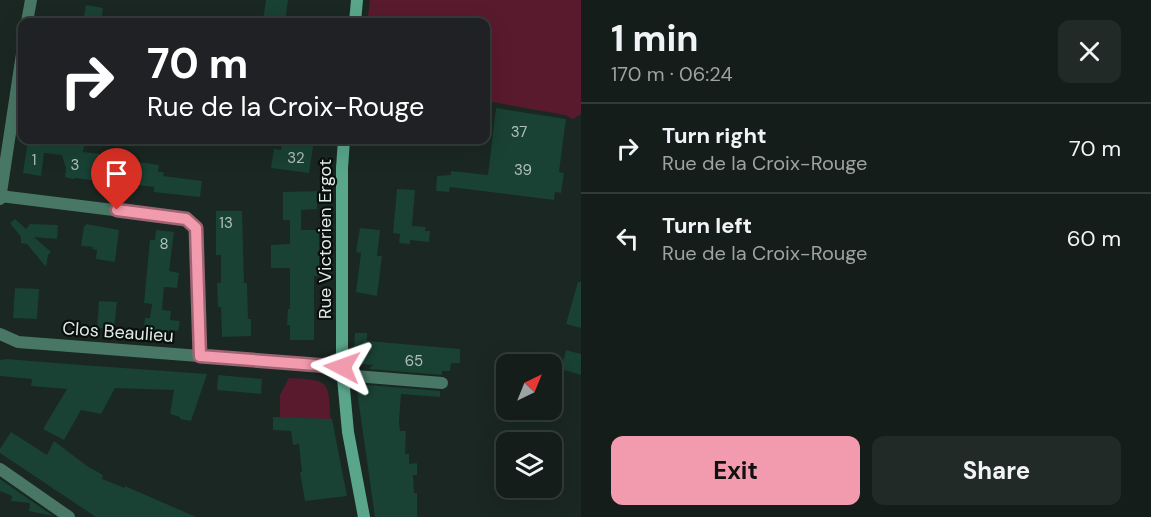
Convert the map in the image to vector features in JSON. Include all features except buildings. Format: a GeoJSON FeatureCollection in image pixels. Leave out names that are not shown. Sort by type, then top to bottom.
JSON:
{"type":"FeatureCollection","features":[{"type":"Feature","properties":{"kind":"street"},"geometry":{"type":"LineString","coordinates":[[28,18],[31,0]]}},
{"type":"Feature","properties":{"kind":"street"},"geometry":{"type":"LineString","coordinates":[[355,18],[357,0]]}},
{"type":"Feature","properties":{"kind":"street"},"geometry":{"type":"LineString","coordinates":[[18,80],[0,197],[186,219],[192,222],[196,228],[200,356]]}},
{"type":"Feature","properties":{"kind":"street","name":"Rue Victorien Ergot"},"geometry":{"type":"LineString","coordinates":[[345,144],[342,168],[343,371],[348,432],[364,517]]}},
{"type":"Feature","properties":{"kind":"street","name":"Clos Beaulieu"},"geometry":{"type":"LineString","coordinates":[[0,334],[18,342],[200,356],[343,371]]}},
{"type":"Feature","properties":{"kind":"street"},"geometry":{"type":"LineString","coordinates":[[343,371],[442,383]]}},
{"type":"Feature","properties":{"kind":"street"},"geometry":{"type":"LineString","coordinates":[[0,470],[69,517]]}},
{"type":"Feature","properties":{"kind":"shaded area"},"geometry":{"type":"Polygon","coordinates":[[[370,0],[581,0],[581,114],[573,119],[565,115],[490,102],[490,18],[368,18],[370,0]]]}},
{"type":"Feature","properties":{"kind":"shaded area"},"geometry":{"type":"Polygon","coordinates":[[[289,378],[313,380],[325,386],[328,391],[331,422],[280,420],[280,395],[289,378]]]}},
{"type":"Feature","properties":{"kind":"route"},"geometry":{"type":"LineString","coordinates":[[117,210],[186,219],[196,228],[200,356],[342,367]]}}]}
